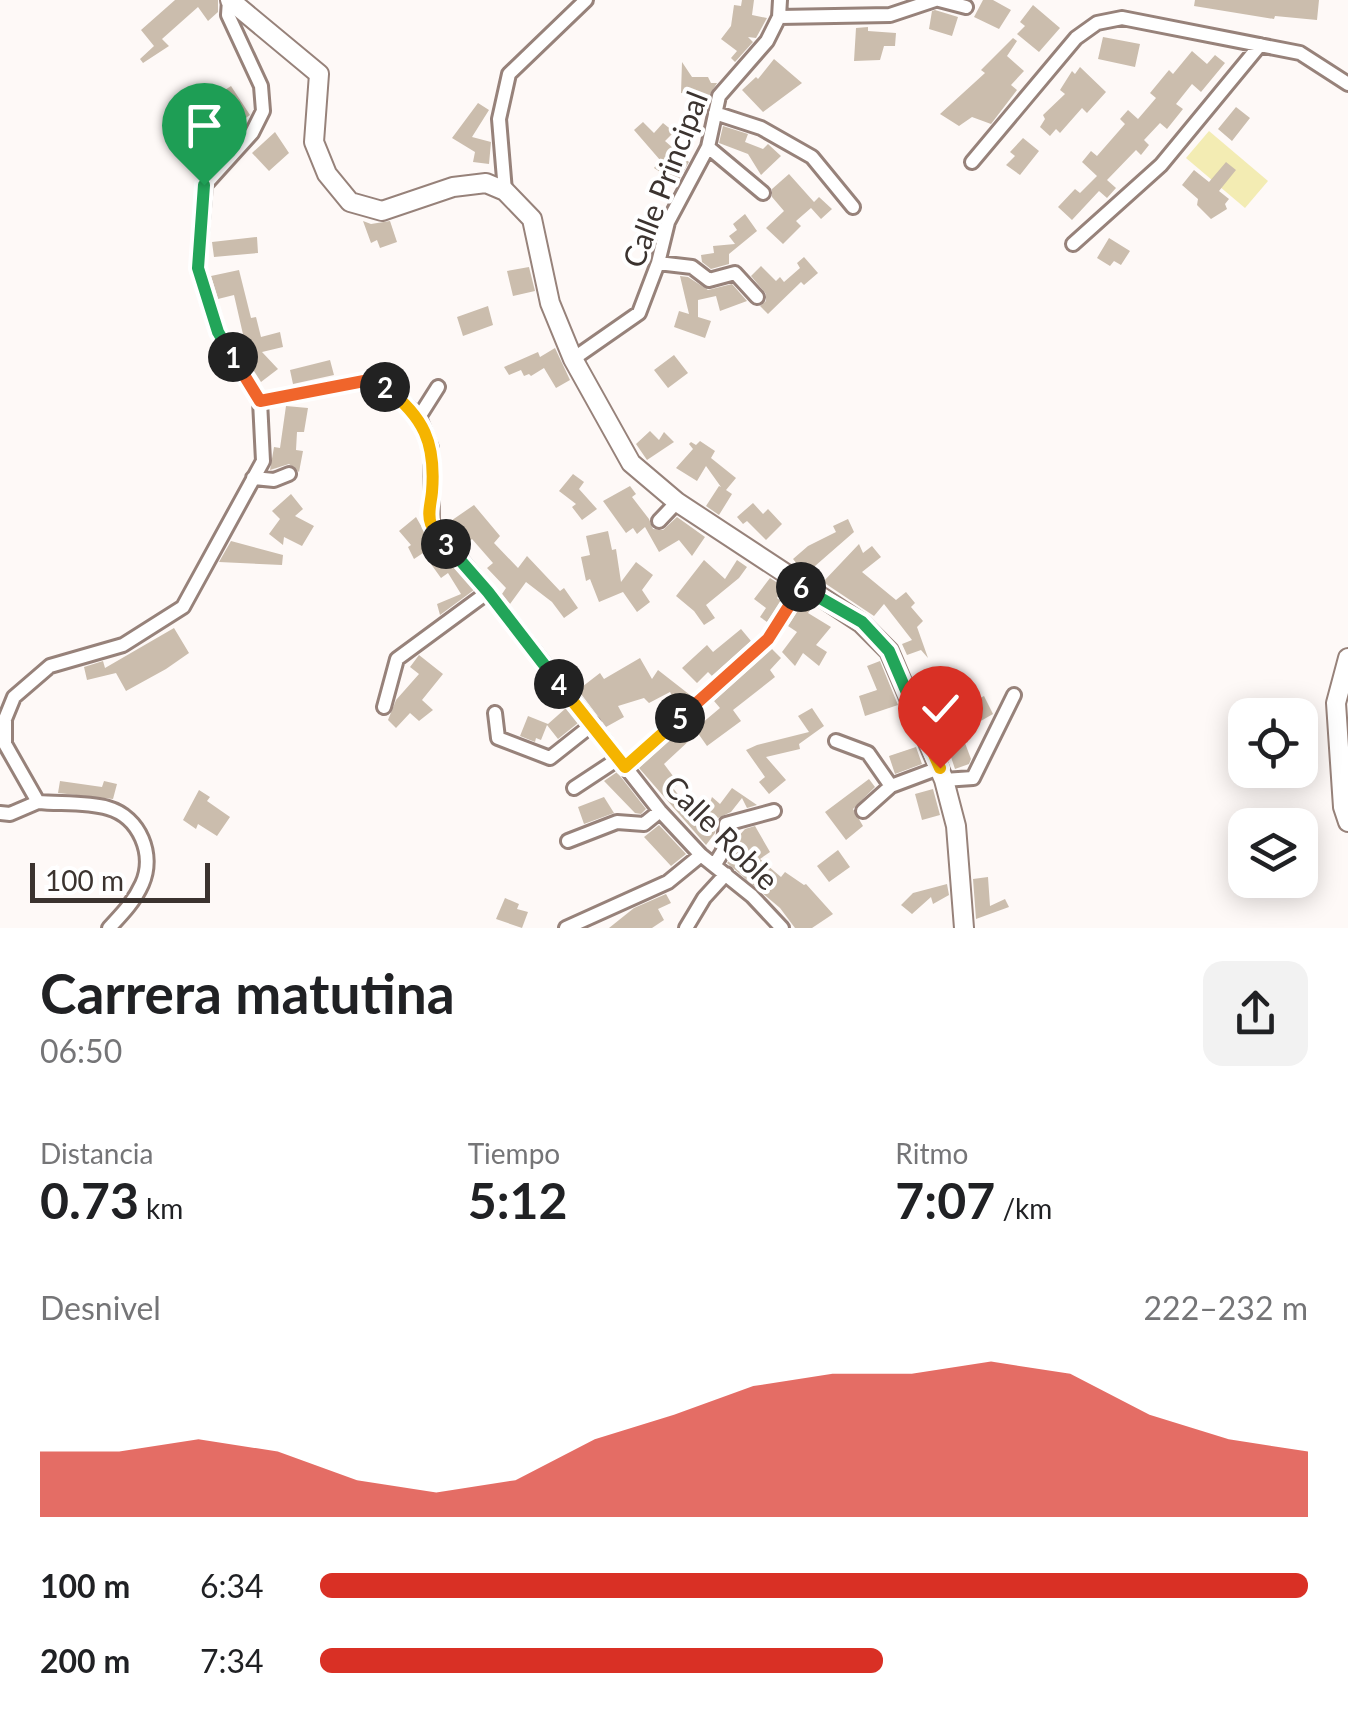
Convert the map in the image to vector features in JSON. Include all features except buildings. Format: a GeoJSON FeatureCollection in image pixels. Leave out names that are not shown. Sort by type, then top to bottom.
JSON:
{"type":"FeatureCollection","features":[{"type":"Feature","properties":{"kind":"street"},"geometry":{"type":"LineString","coordinates":[[230,0],[319,74],[314,142],[327,174],[350,202],[382,211],[453,187],[486,183],[505,191],[532,219],[550,304],[573,359],[631,463],[678,502],[862,622],[889,651],[942,774],[956,826],[964,928]]}},
{"type":"Feature","properties":{"kind":"street"},"geometry":{"type":"LineString","coordinates":[[38,802],[5,744],[5,719],[14,697],[50,666],[124,645],[184,607],[262,462],[260,401],[218,332],[198,268],[204,185],[252,133],[263,110],[261,86],[228,14],[230,0]]}},
{"type":"Feature","properties":{"kind":"street"},"geometry":{"type":"LineString","coordinates":[[505,191],[498,119],[509,74],[586,0]]}},
{"type":"Feature","properties":{"kind":"street"},"geometry":{"type":"LineString","coordinates":[[780,0],[780,18],[890,15],[937,0],[966,7]]}},
{"type":"Feature","properties":{"kind":"street","name":"Calle Principal"},"geometry":{"type":"LineString","coordinates":[[573,359],[639,313],[668,222],[708,147],[719,96],[767,41],[780,18]]}},
{"type":"Feature","properties":{"kind":"street"},"geometry":{"type":"LineString","coordinates":[[972,162],[1076,38],[1097,22],[1122,18],[1300,53],[1348,84]]}},
{"type":"Feature","properties":{"kind":"street"},"geometry":{"type":"LineString","coordinates":[[1073,244],[1161,165],[1260,45]]}},
{"type":"Feature","properties":{"kind":"street"},"geometry":{"type":"LineString","coordinates":[[715,113],[761,128],[812,157],[853,208]]}},
{"type":"Feature","properties":{"kind":"street"},"geometry":{"type":"LineString","coordinates":[[708,147],[764,193]]}},
{"type":"Feature","properties":{"kind":"street"},"geometry":{"type":"LineString","coordinates":[[658,263],[692,267],[708,280],[735,273],[756,297]]}},
{"type":"Feature","properties":{"kind":"street"},"geometry":{"type":"LineString","coordinates":[[260,401],[364,381],[387,388],[419,417],[438,387]]}},
{"type":"Feature","properties":{"kind":"street","name":"Calle Roble"},"geometry":{"type":"LineString","coordinates":[[419,417],[430,448],[432,525],[660,811],[701,855],[782,928]]}},
{"type":"Feature","properties":{"kind":"street"},"geometry":{"type":"LineString","coordinates":[[253,478],[274,480],[290,474]]}},
{"type":"Feature","properties":{"kind":"street"},"geometry":{"type":"LineString","coordinates":[[659,521],[678,502]]}},
{"type":"Feature","properties":{"kind":"street"},"geometry":{"type":"LineString","coordinates":[[574,788],[622,763],[768,639],[802,586]]}},
{"type":"Feature","properties":{"kind":"street"},"geometry":{"type":"LineString","coordinates":[[384,707],[398,659],[488,592]]}},
{"type":"Feature","properties":{"kind":"street"},"geometry":{"type":"LineString","coordinates":[[1347,816],[1336,703],[1348,658]]}},
{"type":"Feature","properties":{"kind":"street"},"geometry":{"type":"LineString","coordinates":[[862,811],[891,786],[942,774],[974,778],[1014,694]]}},
{"type":"Feature","properties":{"kind":"street"},"geometry":{"type":"LineString","coordinates":[[495,713],[498,738],[550,758],[593,724]]}},
{"type":"Feature","properties":{"kind":"street"},"geometry":{"type":"LineString","coordinates":[[836,741],[868,753],[891,786]]}},
{"type":"Feature","properties":{"kind":"street"},"geometry":{"type":"LineString","coordinates":[[0,813],[10,814],[38,802]]}},
{"type":"Feature","properties":{"kind":"street"},"geometry":{"type":"LineString","coordinates":[[38,802],[109,808],[132,821],[146,843],[144,879],[132,902],[109,928]]}},
{"type":"Feature","properties":{"kind":"street"},"geometry":{"type":"LineString","coordinates":[[715,864],[723,851],[726,824],[774,810]]}},
{"type":"Feature","properties":{"kind":"street"},"geometry":{"type":"LineString","coordinates":[[568,841],[617,822],[644,824],[660,811]]}},
{"type":"Feature","properties":{"kind":"street"},"geometry":{"type":"LineString","coordinates":[[566,928],[668,882],[701,855]]}},
{"type":"Feature","properties":{"kind":"street"},"geometry":{"type":"LineString","coordinates":[[686,928],[704,898],[726,874]]}},
{"type":"Feature","properties":{"kind":"shaded area"},"geometry":{"type":"Polygon","coordinates":[[[1209,131],[1268,181],[1245,208],[1186,158],[1209,131]]]}},
{"type":"Feature","properties":{"kind":"route"},"geometry":{"type":"LineString","coordinates":[[204,185],[198,268],[218,332],[260,401],[364,381],[387,388],[419,417],[430,448],[432,525],[625,767],[768,639],[802,586],[862,622],[889,651],[940,768]]}}]}
